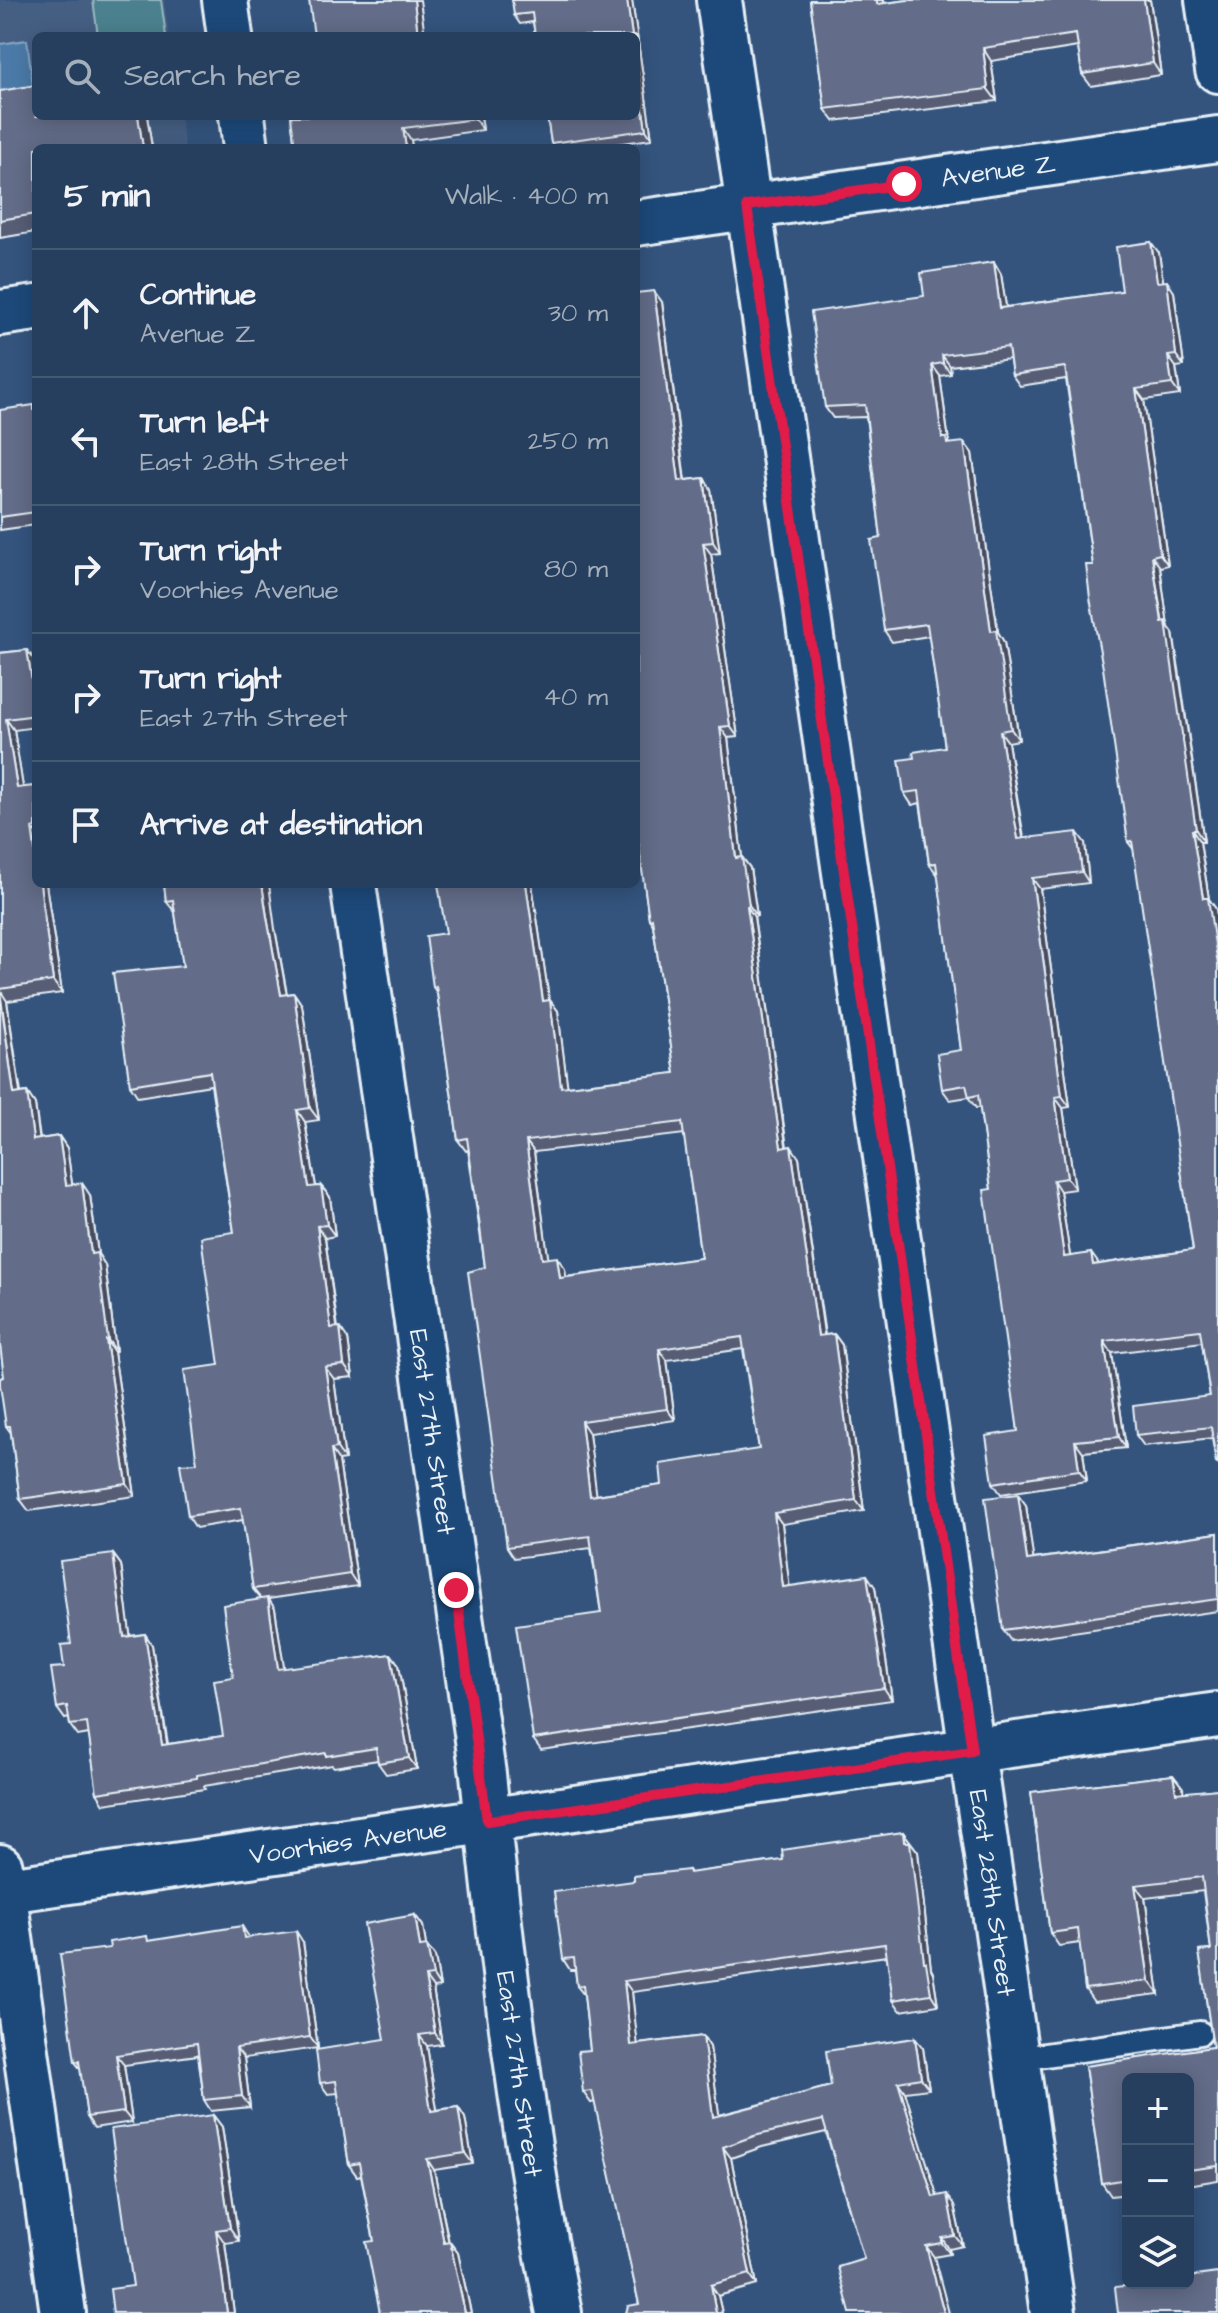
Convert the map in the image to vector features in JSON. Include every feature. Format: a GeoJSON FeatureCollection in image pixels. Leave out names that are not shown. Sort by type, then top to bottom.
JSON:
{"type":"FeatureCollection","features":[{"type":"Feature","properties":{"kind":"street"},"geometry":{"type":"LineString","coordinates":[[225,0],[229,32]]}},
{"type":"Feature","properties":{"kind":"street","name":"East 28th Street"},"geometry":{"type":"LineString","coordinates":[[719,0],[1053,2313]]}},
{"type":"Feature","properties":{"kind":"street"},"geometry":{"type":"LineString","coordinates":[[1208,0],[1218,70]]}},
{"type":"Feature","properties":{"kind":"street"},"geometry":{"type":"LineString","coordinates":[[242,120],[246,144]]}},
{"type":"Feature","properties":{"kind":"street","name":"Avenue Z"},"geometry":{"type":"LineString","coordinates":[[640,222],[1218,139]]}},
{"type":"Feature","properties":{"kind":"street"},"geometry":{"type":"LineString","coordinates":[[0,313],[32,309]]}},
{"type":"Feature","properties":{"kind":"street","name":"East 27th Street"},"geometry":{"type":"LineString","coordinates":[[354,888],[487,1821],[538,2209],[559,2313]]}},
{"type":"Feature","properties":{"kind":"street","name":"Voorhies Avenue"},"geometry":{"type":"LineString","coordinates":[[1,1883],[487,1821],[1218,1715]]}},
{"type":"Feature","properties":{"kind":"street"},"geometry":{"type":"LineString","coordinates":[[1,1883],[63,2313]]}},
{"type":"Feature","properties":{"kind":"lane"},"geometry":{"type":"LineString","coordinates":[[1017,2059],[1200,2033]]}},
{"type":"Feature","properties":{"kind":"shaded area"},"geometry":{"type":"Polygon","coordinates":[[[0,0],[164,0],[168,32],[32,32],[32,120],[181,120],[184,144],[32,144],[32,234],[0,238],[0,0]]]}},
{"type":"Feature","properties":{"kind":"shaded area"},"geometry":{"type":"Polygon","coordinates":[[[27,40],[32,86],[0,91],[0,44],[27,40]]]}},
{"type":"Feature","properties":{"kind":"green space"},"geometry":{"type":"Polygon","coordinates":[[[93,0],[161,0],[165,32],[97,32],[93,0]]]}},
{"type":"Feature","properties":{"kind":"building"},"geometry":{"type":"Polygon","coordinates":[[[309,0],[414,0],[418,32],[313,32],[309,0]]]}},
{"type":"Feature","properties":{"kind":"building"},"geometry":{"type":"Polygon","coordinates":[[[512,0],[627,0],[631,32],[534,32],[532,13],[514,15],[512,0]]]}},
{"type":"Feature","properties":{"kind":"building"},"geometry":{"type":"Polygon","coordinates":[[[810,0],[877,0],[877,4],[908,0],[1144,0],[1153,63],[1082,74],[1076,34],[983,48],[988,89],[825,109],[810,0]]]}},
{"type":"Feature","properties":{"kind":"building"},"geometry":{"type":"Polygon","coordinates":[[[32,86],[32,120],[139,120],[142,144],[32,144],[32,215],[0,220],[0,91],[32,86]]]}},
{"type":"Feature","properties":{"kind":"building"},"geometry":{"type":"Polygon","coordinates":[[[640,90],[646,130],[551,143],[548,120],[640,120],[640,90]]]}},
{"type":"Feature","properties":{"kind":"building"},"geometry":{"type":"Polygon","coordinates":[[[292,120],[467,120],[403,128],[405,144],[294,144],[292,120]]]}},
{"type":"Feature","properties":{"kind":"building"},"geometry":{"type":"Polygon","coordinates":[[[1151,242],[1157,282],[1167,281],[1176,355],[1168,356],[1172,384],[1136,389],[1160,554],[1152,556],[1162,622],[1166,621],[1196,830],[1192,830],[1203,898],[1208,898],[1218,965],[1218,1461],[1211,1427],[1136,1435],[1133,1406],[1210,1396],[1200,1330],[1104,1341],[1119,1437],[1075,1441],[1079,1470],[993,1483],[986,1436],[1018,1431],[984,1190],[991,1189],[978,1095],[969,1097],[966,1085],[942,1089],[937,1054],[961,1050],[936,863],[929,864],[919,791],[904,793],[899,760],[914,758],[913,752],[945,747],[927,624],[884,630],[871,540],[881,538],[865,405],[825,407],[811,312],[924,296],[921,273],[994,262],[1000,308],[1122,291],[1116,247],[1151,242]],[[1008,347],[942,355],[943,363],[932,365],[942,438],[946,438],[947,444],[964,442],[991,631],[996,630],[1011,729],[1000,731],[1018,839],[1077,832],[1082,872],[1032,878],[1062,1096],[1055,1097],[1067,1178],[1053,1180],[1064,1257],[1091,1253],[1093,1265],[1193,1250],[1132,841],[1128,842],[1090,598],[1086,565],[1093,565],[1065,367],[1012,375],[1008,347]]]}},
{"type":"Feature","properties":{"kind":"building"},"geometry":{"type":"Polygon","coordinates":[[[654,291],[679,481],[704,478],[713,542],[703,543],[730,726],[720,727],[736,858],[742,857],[781,1148],[791,1146],[818,1336],[834,1334],[856,1500],[774,1513],[783,1587],[867,1575],[884,1688],[533,1739],[516,1625],[601,1613],[590,1536],[507,1547],[468,1272],[485,1267],[480,1227],[467,1138],[458,1140],[426,936],[446,933],[439,888],[527,888],[543,1001],[550,1000],[561,1087],[675,1073],[652,918],[649,919],[640,855],[640,293],[654,291]],[[682,1122],[526,1141],[542,1259],[557,1257],[560,1278],[701,1258],[682,1122]],[[742,1337],[659,1349],[667,1409],[581,1421],[590,1496],[662,1485],[660,1464],[759,1449],[742,1337]]]}},
{"type":"Feature","properties":{"kind":"building"},"geometry":{"type":"Polygon","coordinates":[[[32,405],[32,513],[0,517],[0,410],[32,405]]]}},
{"type":"Feature","properties":{"kind":"building"},"geometry":{"type":"Polygon","coordinates":[[[27,650],[32,682],[32,716],[6,719],[17,788],[32,786],[32,888],[41,888],[53,981],[0,989],[0,653],[27,650]]]}},
{"type":"Feature","properties":{"kind":"building"},"geometry":{"type":"Polygon","coordinates":[[[164,888],[263,888],[281,995],[294,993],[310,1108],[297,1110],[309,1187],[321,1186],[327,1225],[317,1226],[331,1328],[340,1327],[344,1365],[325,1367],[337,1448],[331,1449],[350,1574],[253,1589],[241,1508],[188,1516],[180,1464],[197,1463],[184,1370],[219,1365],[201,1237],[234,1232],[210,1072],[130,1085],[113,973],[183,966],[173,900],[166,901],[164,888]]]}},
{"type":"Feature","properties":{"kind":"building"},"geometry":{"type":"Polygon","coordinates":[[[0,994],[14,1094],[27,1092],[33,1140],[59,1136],[66,1185],[82,1183],[91,1254],[97,1253],[127,1484],[20,1499],[10,1426],[6,1426],[0,1385],[0,1378],[4,1377],[0,1344],[0,994]]]}},
{"type":"Feature","properties":{"kind":"building"},"geometry":{"type":"Polygon","coordinates":[[[1018,1494],[1027,1560],[1218,1533],[1218,1599],[1003,1630],[985,1498],[1018,1494]]]}},
{"type":"Feature","properties":{"kind":"building"},"geometry":{"type":"Polygon","coordinates":[[[113,1554],[124,1637],[145,1634],[162,1745],[223,1736],[214,1680],[233,1677],[223,1605],[268,1598],[278,1669],[391,1654],[409,1758],[378,1763],[376,1748],[326,1756],[326,1753],[197,1775],[197,1778],[97,1793],[87,1723],[70,1725],[67,1706],[57,1708],[51,1668],[64,1667],[61,1645],[71,1644],[60,1561],[113,1554]]]}},
{"type":"Feature","properties":{"kind":"building"},"geometry":{"type":"Polygon","coordinates":[[[1173,1775],[1176,1793],[1218,1789],[1218,2166],[1194,2169],[1194,2073],[1122,2073],[1122,2180],[1102,2183],[1085,2066],[1213,2047],[1199,1951],[1211,1950],[1202,1877],[1135,1885],[1149,1981],[1085,1989],[1078,1929],[1050,1933],[1031,1792],[1173,1775]]]}},
{"type":"Feature","properties":{"kind":"building"},"geometry":{"type":"Polygon","coordinates":[[[903,1832],[904,1842],[910,1842],[924,1962],[931,1994],[893,2000],[885,1944],[624,1981],[631,2045],[703,2036],[713,2117],[831,2086],[826,2051],[915,2038],[921,2078],[898,2082],[933,2197],[947,2194],[955,2236],[926,2246],[944,2313],[850,2313],[838,2267],[864,2259],[823,2120],[754,2136],[723,2147],[750,2274],[711,2285],[716,2313],[626,2313],[628,2306],[639,2304],[592,2091],[583,2092],[578,2051],[590,2050],[583,1985],[577,1986],[574,1958],[563,1959],[554,1892],[634,1881],[634,1876],[688,1870],[689,1873],[783,1860],[782,1850],[903,1832]]]}},
{"type":"Feature","properties":{"kind":"building"},"geometry":{"type":"Polygon","coordinates":[[[415,1915],[420,1947],[427,1946],[433,1976],[425,1977],[435,2033],[419,2035],[431,2111],[458,2107],[465,2153],[427,2159],[444,2243],[450,2242],[465,2313],[380,2313],[366,2242],[374,2241],[359,2163],[349,2165],[336,2081],[320,2083],[316,2050],[385,2039],[364,1924],[415,1915]]]}},
{"type":"Feature","properties":{"kind":"building"},"geometry":{"type":"Polygon","coordinates":[[[242,1926],[244,1938],[296,1931],[310,2037],[236,2048],[242,2096],[204,2100],[197,2043],[116,2055],[124,2112],[87,2117],[79,2061],[75,2062],[60,1954],[110,1948],[109,1942],[147,1936],[148,1941],[242,1926]]]}},
{"type":"Feature","properties":{"kind":"building"},"geometry":{"type":"Polygon","coordinates":[[[213,2115],[230,2228],[216,2230],[227,2313],[113,2313],[110,2289],[133,2286],[111,2129],[213,2115]]]}},
{"type":"Feature","properties":{"kind":"building"},"geometry":{"type":"Polygon","coordinates":[[[1218,2273],[1218,2313],[1118,2313],[1115,2287],[1194,2289],[1194,2276],[1218,2273]]]}},
{"type":"Feature","properties":{"kind":"route"},"geometry":{"type":"LineString","coordinates":[[456,1590],[487,1821],[972,1751],[747,206],[904,184]]}}]}
